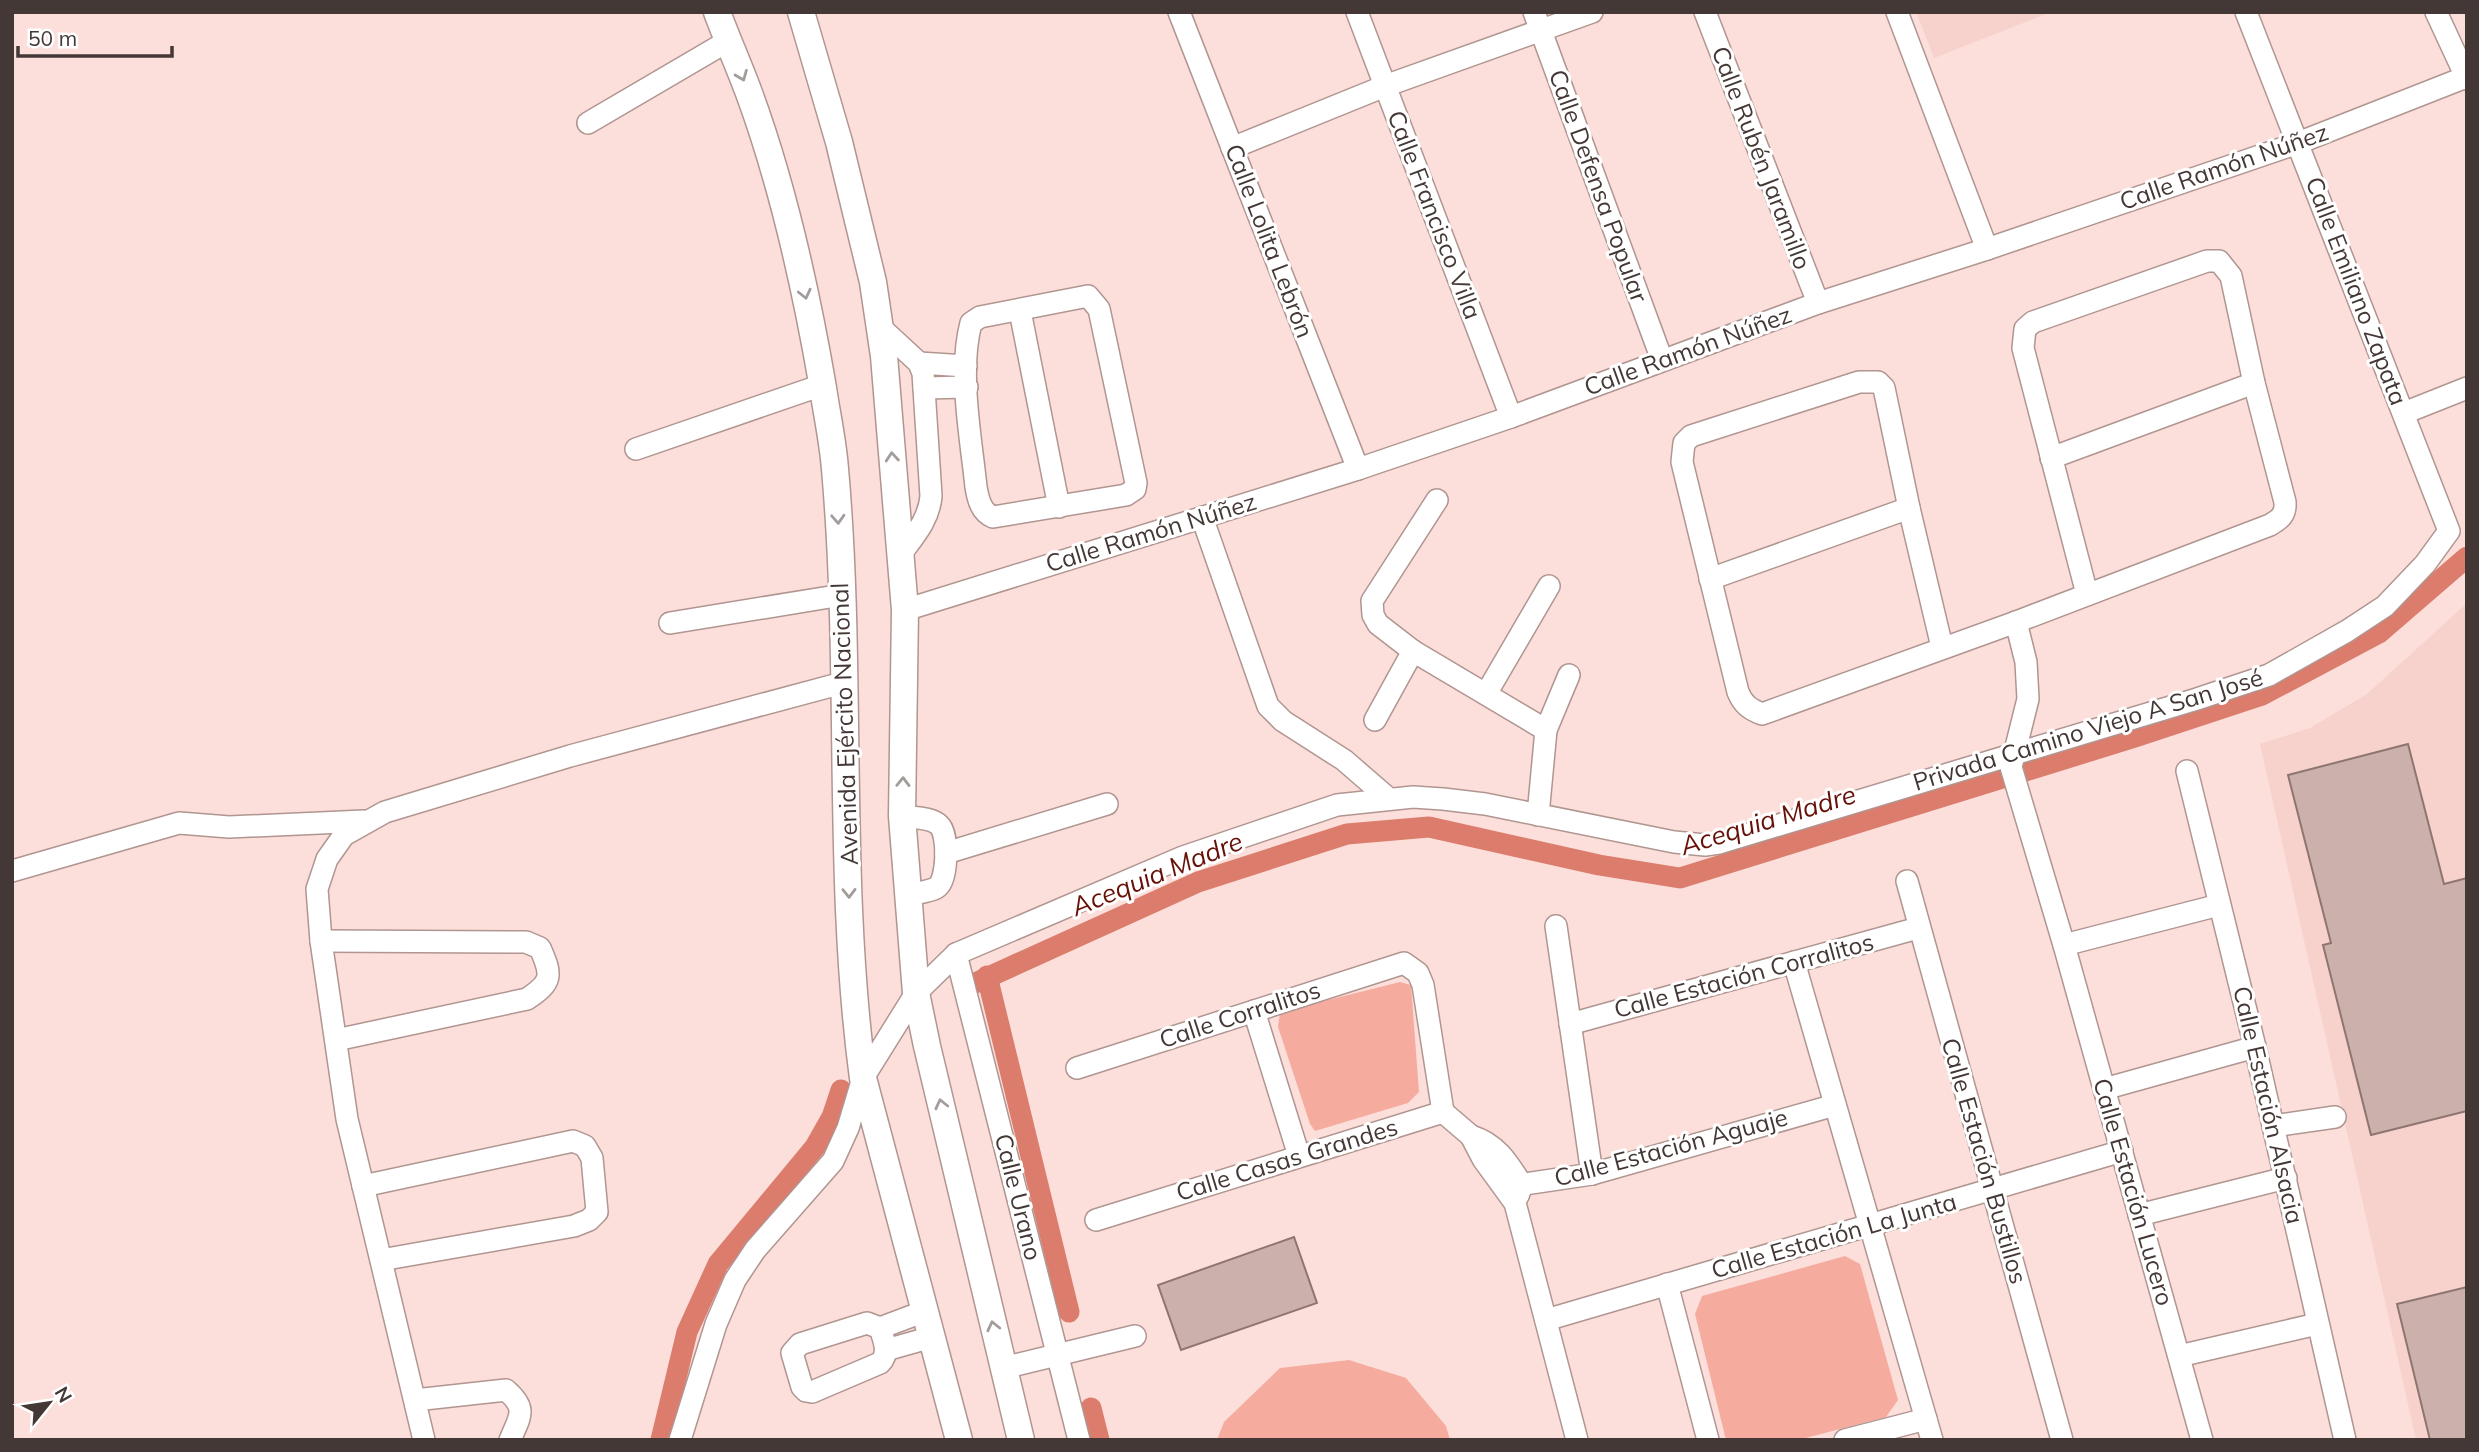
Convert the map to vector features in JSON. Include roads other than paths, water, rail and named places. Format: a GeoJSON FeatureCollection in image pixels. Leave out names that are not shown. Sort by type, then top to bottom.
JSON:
{"type":"FeatureCollection","features":[{"type":"Feature","properties":{"kind":"main road","name":"Avenida Ejército Nacional"},"geometry":{"type":"LineString","coordinates":[[717,12],[749,95],[783,203],[812,323],[835,467],[846,682],[854,1016],[863,1078],[959,1440]]}},
{"type":"Feature","properties":{"kind":"main road"},"geometry":{"type":"LineString","coordinates":[[801,12],[839,142],[873,282],[880,327],[905,610],[902,816],[916,992],[1021,1440]]}},
{"type":"Feature","properties":{"kind":"street","name":"Calle Lolita Lebrón"},"geometry":{"type":"LineString","coordinates":[[1180,12],[1359,469]]}},
{"type":"Feature","properties":{"kind":"street","name":"Calle Francisco Villa"},"geometry":{"type":"LineString","coordinates":[[1357,12],[1511,417]]}},
{"type":"Feature","properties":{"kind":"street"},"geometry":{"type":"LineString","coordinates":[[1232,148],[1537,21],[1592,12]]}},
{"type":"Feature","properties":{"kind":"street","name":"Calle Rubén Jaramillo"},"geometry":{"type":"LineString","coordinates":[[1705,12],[1818,303]]}},
{"type":"Feature","properties":{"kind":"street"},"geometry":{"type":"LineString","coordinates":[[1897,12],[1987,248]]}},
{"type":"Feature","properties":{"kind":"street","name":"Calle Emiliano Zapata"},"geometry":{"type":"LineString","coordinates":[[2246,12],[2449,531]]}},
{"type":"Feature","properties":{"kind":"street"},"geometry":{"type":"LineString","coordinates":[[2436,12],[2457,37],[2466,78]]}},
{"type":"Feature","properties":{"kind":"street","name":"Calle Defensa Popular"},"geometry":{"type":"LineString","coordinates":[[1537,21],[1662,360]]}},
{"type":"Feature","properties":{"kind":"street"},"geometry":{"type":"LineString","coordinates":[[588,123],[728,41]]}},
{"type":"Feature","properties":{"kind":"street","name":"Calle Ramón Núñez"},"geometry":{"type":"LineString","coordinates":[[905,610],[1359,469],[1511,417],[1818,303],[2298,143],[2466,78]]}},
{"type":"Feature","properties":{"kind":"street"},"geometry":{"type":"LineString","coordinates":[[1942,647],[1884,388],[1878,382],[1859,382],[1691,436],[1684,443],[1682,462],[1738,692],[1742,702],[1750,710],[1762,714],[2016,622],[2281,519],[2286,510],[2285,502],[2254,383],[2231,276],[2219,261],[2207,261],[2033,322],[2025,328],[2023,348],[2087,594]]}},
{"type":"Feature","properties":{"kind":"street"},"geometry":{"type":"LineString","coordinates":[[1088,296],[1094,301],[1136,483],[1135,489],[1126,495],[993,517],[984,510],[976,487],[967,387],[969,331],[975,320],[1020,311],[1088,296]]}},
{"type":"Feature","properties":{"kind":"street"},"geometry":{"type":"LineString","coordinates":[[1020,311],[1059,507]]}},
{"type":"Feature","properties":{"kind":"street"},"geometry":{"type":"LineString","coordinates":[[880,327],[919,363],[923,373],[930,508],[927,519],[900,555]]}},
{"type":"Feature","properties":{"kind":"street"},"geometry":{"type":"LineString","coordinates":[[919,363],[967,366]]}},
{"type":"Feature","properties":{"kind":"street"},"geometry":{"type":"LineString","coordinates":[[2051,458],[2254,383]]}},
{"type":"Feature","properties":{"kind":"street"},"geometry":{"type":"LineString","coordinates":[[636,449],[822,385]]}},
{"type":"Feature","properties":{"kind":"street"},"geometry":{"type":"LineString","coordinates":[[924,388],[967,387]]}},
{"type":"Feature","properties":{"kind":"street"},"geometry":{"type":"LineString","coordinates":[[2404,412],[2467,388]]}},
{"type":"Feature","properties":{"kind":"street"},"geometry":{"type":"LineString","coordinates":[[1437,500],[1373,601],[1373,615],[1378,624],[1413,651],[1546,730]]}},
{"type":"Feature","properties":{"kind":"street"},"geometry":{"type":"LineString","coordinates":[[1710,579],[1909,509]]}},
{"type":"Feature","properties":{"kind":"street"},"geometry":{"type":"LineString","coordinates":[[1202,517],[1268,706],[1283,721],[1345,760],[1389,799]]}},
{"type":"Feature","properties":{"kind":"street","name":"Privada Camino Viejo A San José"},"geometry":{"type":"LineString","coordinates":[[1538,815],[1658,839],[1705,845],[2012,760],[2269,675],[2329,642],[2385,606],[2425,564],[2449,531]]}},
{"type":"Feature","properties":{"kind":"street"},"geometry":{"type":"LineString","coordinates":[[1486,694],[1549,586]]}},
{"type":"Feature","properties":{"kind":"street"},"geometry":{"type":"LineString","coordinates":[[670,624],[842,595]]}},
{"type":"Feature","properties":{"kind":"street"},"geometry":{"type":"LineString","coordinates":[[2012,760],[2028,699],[2026,662],[2016,622]]}},
{"type":"Feature","properties":{"kind":"street"},"geometry":{"type":"LineString","coordinates":[[1375,720],[1413,651]]}},
{"type":"Feature","properties":{"kind":"street"},"geometry":{"type":"LineString","coordinates":[[680,1440],[716,1324],[735,1280],[755,1250],[833,1161],[848,1128],[863,1078],[916,992],[956,954],[1183,857],[1337,805],[1389,799],[1443,799],[1538,815],[1546,730],[1569,675]]}},
{"type":"Feature","properties":{"kind":"street"},"geometry":{"type":"LineString","coordinates":[[424,1440],[347,1119],[321,941],[317,889],[327,859],[344,835],[386,812],[570,756],[846,682]]}},
{"type":"Feature","properties":{"kind":"street","name":"Calle Estación Lucero"},"geometry":{"type":"LineString","coordinates":[[2012,760],[2017,789],[2064,945],[2202,1440]]}},
{"type":"Feature","properties":{"kind":"street","name":"Calle Estación Alsacia"},"geometry":{"type":"LineString","coordinates":[[2187,771],[2286,1178],[2345,1440]]}},
{"type":"Feature","properties":{"kind":"street"},"geometry":{"type":"LineString","coordinates":[[946,853],[1107,804]]}},
{"type":"Feature","properties":{"kind":"street"},"geometry":{"type":"LineString","coordinates":[[902,816],[939,824],[943,829],[946,853],[941,883],[936,888],[908,895]]}},
{"type":"Feature","properties":{"kind":"street"},"geometry":{"type":"LineString","coordinates":[[12,871],[179,823],[229,827],[370,821]]}},
{"type":"Feature","properties":{"kind":"street","name":"Calle Estación Bustillos"},"geometry":{"type":"LineString","coordinates":[[1907,881],[2062,1440]]}},
{"type":"Feature","properties":{"kind":"street"},"geometry":{"type":"LineString","coordinates":[[2064,945],[2219,905]]}},
{"type":"Feature","properties":{"kind":"street"},"geometry":{"type":"LineString","coordinates":[[1556,926],[1592,1174]]}},
{"type":"Feature","properties":{"kind":"street","name":"Calle Estación Corralitos"},"geometry":{"type":"LineString","coordinates":[[1570,1024],[1918,928]]}},
{"type":"Feature","properties":{"kind":"street"},"geometry":{"type":"LineString","coordinates":[[321,941],[526,942],[540,948],[549,970],[544,989],[527,999],[336,1040]]}},
{"type":"Feature","properties":{"kind":"street","name":"Calle Urano"},"geometry":{"type":"LineString","coordinates":[[956,954],[1079,1440]]}},
{"type":"Feature","properties":{"kind":"street"},"geometry":{"type":"LineString","coordinates":[[1794,962],[1932,1440]]}},
{"type":"Feature","properties":{"kind":"street","name":"Calle Corralitos"},"geometry":{"type":"LineString","coordinates":[[1077,1068],[1404,963],[1418,973],[1423,985],[1443,1112]]}},
{"type":"Feature","properties":{"kind":"street"},"geometry":{"type":"LineString","coordinates":[[1254,1011],[1299,1156]]}},
{"type":"Feature","properties":{"kind":"street"},"geometry":{"type":"LineString","coordinates":[[2104,1088],[2255,1047]]}},
{"type":"Feature","properties":{"kind":"street","name":"Calle Estación Aguaje"},"geometry":{"type":"LineString","coordinates":[[1514,1191],[1592,1174],[1835,1105]]}},
{"type":"Feature","properties":{"kind":"street"},"geometry":{"type":"LineString","coordinates":[[1443,1112],[1471,1136],[1483,1159],[1514,1191],[1577,1440]]}},
{"type":"Feature","properties":{"kind":"street","name":"Calle Casas Grandes"},"geometry":{"type":"LineString","coordinates":[[1096,1220],[1443,1112]]}},
{"type":"Feature","properties":{"kind":"street"},"geometry":{"type":"LineString","coordinates":[[2273,1126],[2335,1117]]}},
{"type":"Feature","properties":{"kind":"street"},"geometry":{"type":"LineString","coordinates":[[363,1186],[573,1141],[585,1146],[592,1158],[597,1212],[589,1220],[575,1226],[381,1260]]}},
{"type":"Feature","properties":{"kind":"street","name":"Calle Estación La Junta"},"geometry":{"type":"LineString","coordinates":[[1546,1320],[2122,1152]]}},
{"type":"Feature","properties":{"kind":"street"},"geometry":{"type":"LineString","coordinates":[[2139,1215],[2286,1178]]}},
{"type":"Feature","properties":{"kind":"street"},"geometry":{"type":"LineString","coordinates":[[1667,1284],[1708,1440]]}},
{"type":"Feature","properties":{"kind":"street"},"geometry":{"type":"LineString","coordinates":[[880,1328],[886,1350],[880,1363],[812,1392],[802,1387],[792,1353],[800,1344],[867,1324],[880,1328],[925,1311]]}},
{"type":"Feature","properties":{"kind":"street"},"geometry":{"type":"LineString","coordinates":[[2179,1356],[2317,1324]]}},
{"type":"Feature","properties":{"kind":"street"},"geometry":{"type":"LineString","coordinates":[[1003,1367],[1135,1336]]}},
{"type":"Feature","properties":{"kind":"street"},"geometry":{"type":"LineString","coordinates":[[886,1350],[932,1338]]}},
{"type":"Feature","properties":{"kind":"street"},"geometry":{"type":"LineString","coordinates":[[415,1400],[506,1390],[519,1401],[521,1414],[510,1440]]}},
{"type":"Feature","properties":{"kind":"street"},"geometry":{"type":"LineString","coordinates":[[1845,1440],[1926,1419]]}},
{"type":"Feature","properties":{"kind":"waterway","name":"Acequia Madre"},"geometry":{"type":"LineString","coordinates":[[973,984],[1198,882],[1347,834],[1429,827],[1599,865],[1680,878],[2262,695],[2379,633],[2467,557]]}},
{"type":"Feature","properties":{"kind":"waterway"},"geometry":{"type":"LineString","coordinates":[[987,976],[1069,1312]]}},
{"type":"Feature","properties":{"kind":"waterway","name":"Acequia Madre"},"geometry":{"type":"LineString","coordinates":[[661,1440],[687,1332],[718,1264],[815,1147],[832,1117],[841,1090]]}},
{"type":"Feature","properties":{"kind":"waterway"},"geometry":{"type":"LineString","coordinates":[[1091,1408],[1099,1440]]}}]}
